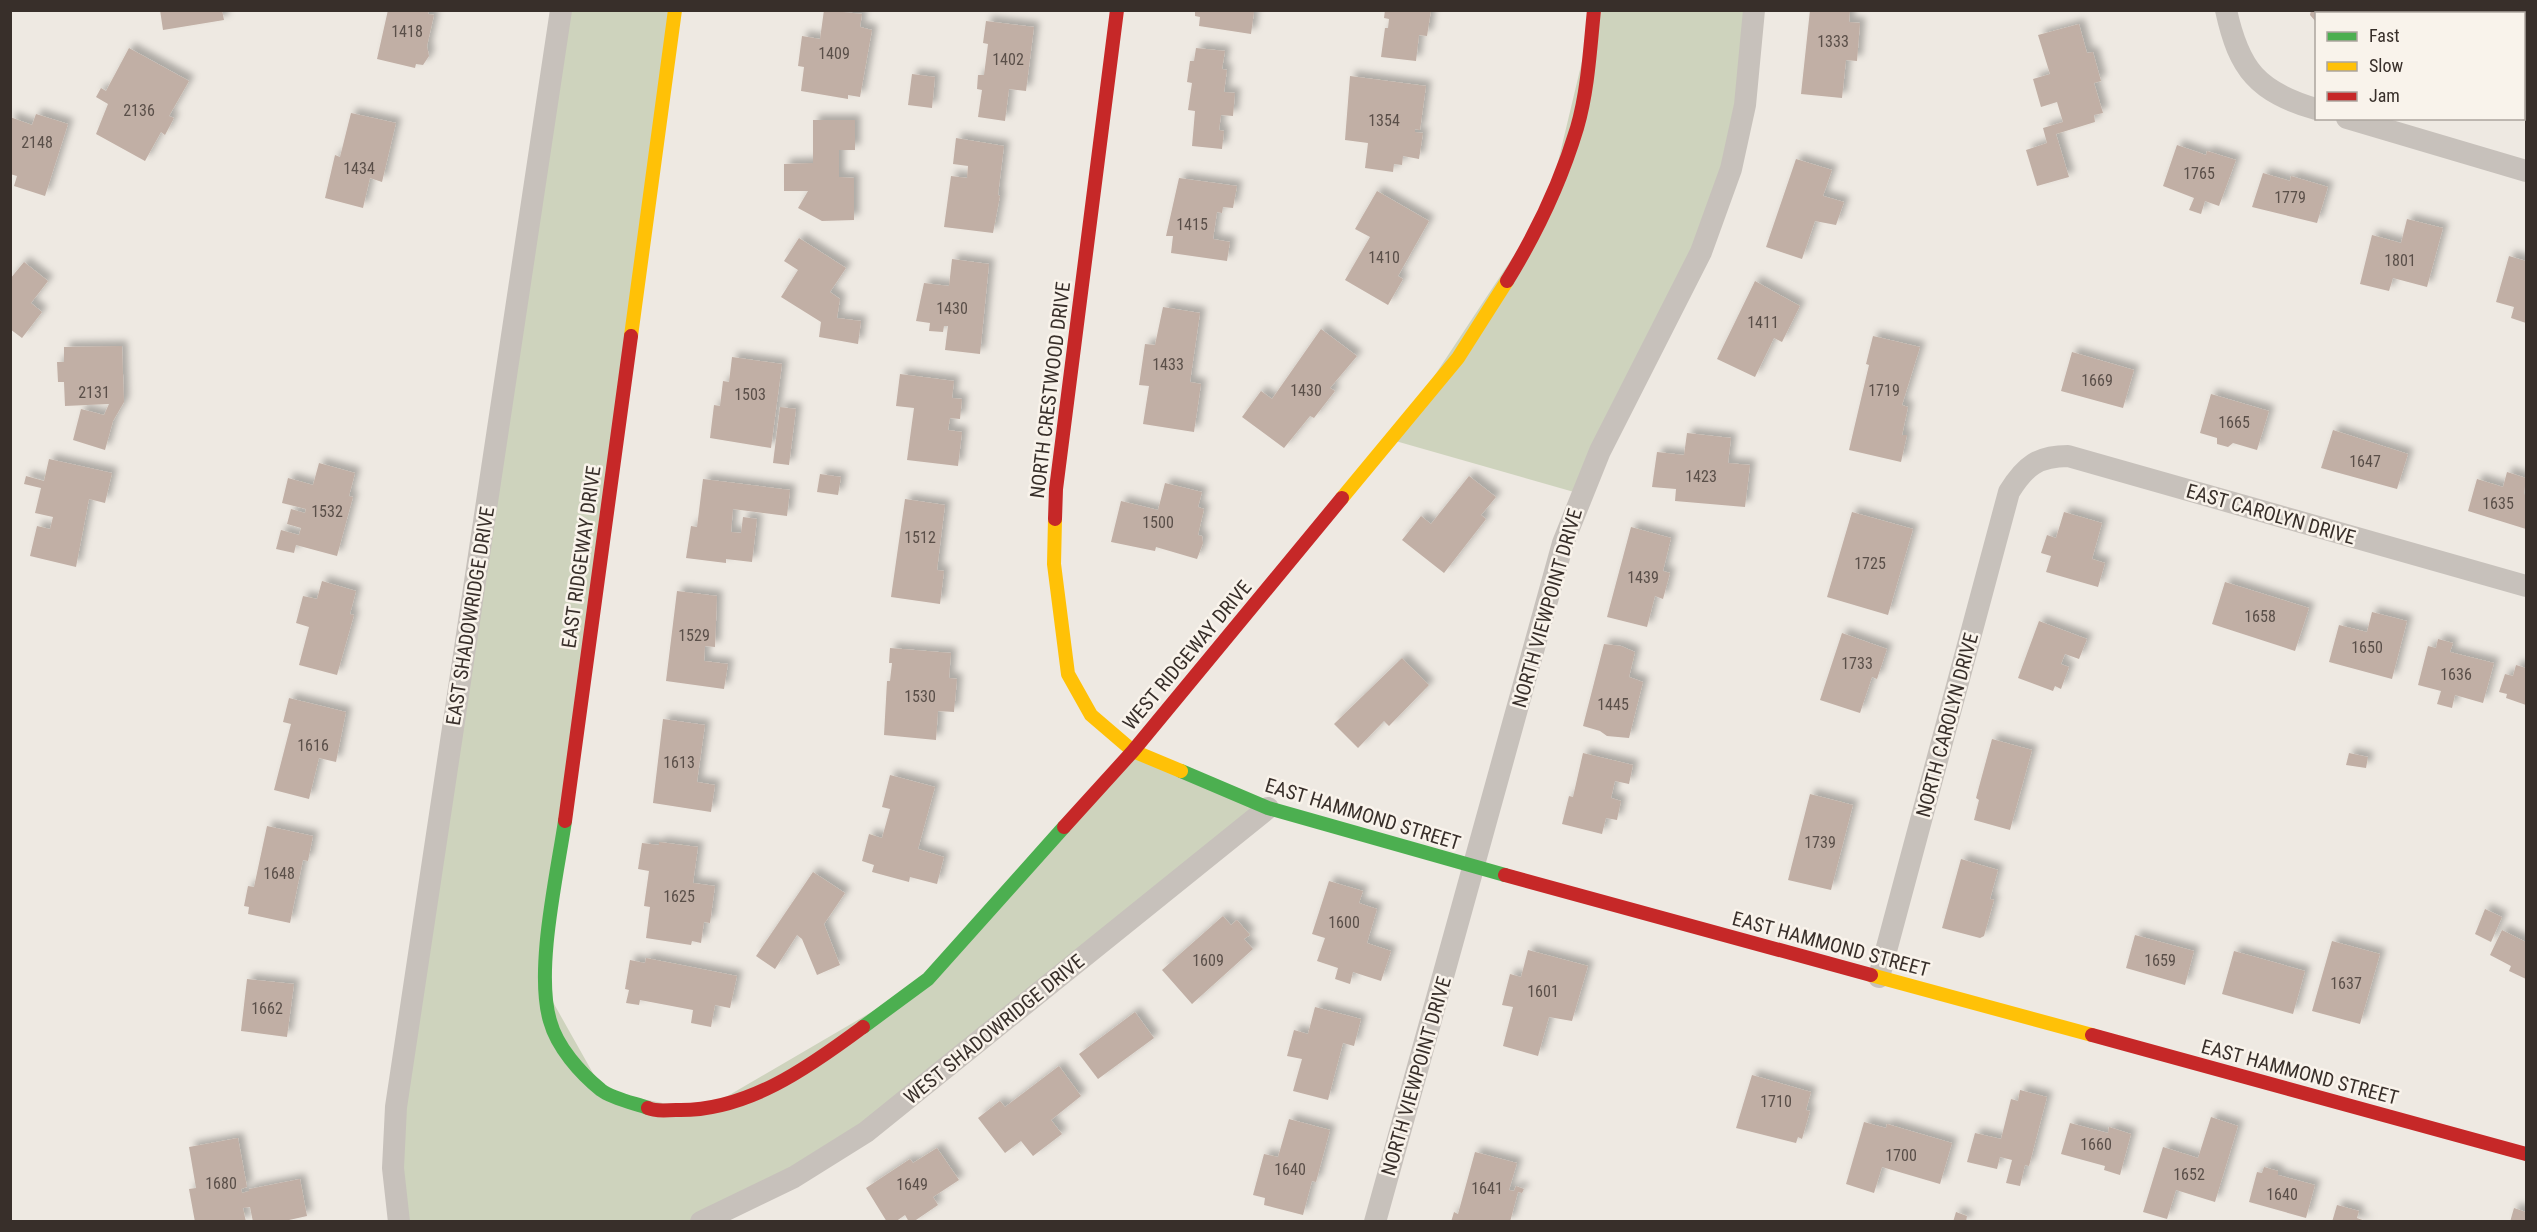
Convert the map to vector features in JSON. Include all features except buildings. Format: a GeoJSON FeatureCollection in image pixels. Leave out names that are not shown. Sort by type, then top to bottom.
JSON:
{"type":"FeatureCollection","features":[{"type":"Feature","properties":{"kind":"street","name":"EAST SHADOWRIDGE DRIVE"},"geometry":{"type":"LineString","coordinates":[[399,1221],[393,1168],[396,1107],[561,10]]}},
{"type":"Feature","properties":{"kind":"street","name":"EAST RIDGEWAY DRIVE"},"geometry":{"type":"LineString","coordinates":[[603,1091],[570,1059],[550,1022],[545,988],[546,959],[675,10]]}},
{"type":"Feature","properties":{"kind":"street","name":"NORTH CRESTWOOD DRIVE"},"geometry":{"type":"LineString","coordinates":[[1117,10],[1056,489],[1054,564],[1068,674],[1090,715],[1133,751]]}},
{"type":"Feature","properties":{"kind":"street","name":"WEST RIDGEWAY DRIVE"},"geometry":{"type":"LineString","coordinates":[[603,1091],[652,1110],[702,1111],[758,1094],[822,1058],[928,979],[1133,751],[1458,358],[1509,279],[1548,204],[1577,127],[1589,63],[1594,10]]}},
{"type":"Feature","properties":{"kind":"street","name":"NORTH VIEWPOINT DRIVE"},"geometry":{"type":"LineString","coordinates":[[1375,1221],[1563,543],[1600,451],[1701,252],[1731,169],[1744,105],[1754,10]]}},
{"type":"Feature","properties":{"kind":"street"},"geometry":{"type":"LineString","coordinates":[[2226,10],[2241,60],[2260,83],[2294,103],[2315,109]]}},
{"type":"Feature","properties":{"kind":"street"},"geometry":{"type":"LineString","coordinates":[[2354,120],[2526,171]]}},
{"type":"Feature","properties":{"kind":"street","name":"EAST CAROLYN DRIVE"},"geometry":{"type":"LineString","coordinates":[[2019,475],[2048,456],[2068,456],[2526,586]]}},
{"type":"Feature","properties":{"kind":"street","name":"NORTH CAROLYN DRIVE"},"geometry":{"type":"LineString","coordinates":[[1879,977],[2009,492],[2019,475]]}},
{"type":"Feature","properties":{"kind":"street","name":"EAST HAMMOND STREET"},"geometry":{"type":"LineString","coordinates":[[1133,751],[1268,808],[1475,867],[2526,1154]]}},
{"type":"Feature","properties":{"kind":"street","name":"WEST SHADOWRIDGE DRIVE"},"geometry":{"type":"LineString","coordinates":[[701,1221],[794,1177],[866,1132],[1268,808]]}},
{"type":"Feature","properties":{"kind":"green space"},"geometry":{"type":"Polygon","coordinates":[[[561,11],[675,11],[545,988],[603,1091],[702,1111],[928,979],[1133,751],[1268,808],[866,1132],[701,1221],[399,1222],[393,1168],[561,11]]]}},
{"type":"Feature","properties":{"kind":"green space"},"geometry":{"type":"Polygon","coordinates":[[[1594,11],[1754,11],[1731,169],[1581,494],[1392,440],[1548,204],[1594,11]]]}},
{"type":"Feature","properties":{"kind":"traffic: fast"},"geometry":{"type":"LineString","coordinates":[[1181,771],[1268,808],[1505,875]]}},
{"type":"Feature","properties":{"kind":"traffic: fast"},"geometry":{"type":"LineString","coordinates":[[565,821],[546,950],[546,1000],[550,1021],[564,1050],[577,1068],[593,1083],[611,1096],[648,1108]]}},
{"type":"Feature","properties":{"kind":"traffic: fast"},"geometry":{"type":"LineString","coordinates":[[863,1027],[928,979],[1064,827]]}},
{"type":"Feature","properties":{"kind":"traffic: slow"},"geometry":{"type":"LineString","coordinates":[[631,336],[675,10]]}},
{"type":"Feature","properties":{"kind":"traffic: slow"},"geometry":{"type":"LineString","coordinates":[[1342,498],[1458,358],[1507,281]]}},
{"type":"Feature","properties":{"kind":"traffic: slow"},"geometry":{"type":"LineString","coordinates":[[1055,519],[1054,564],[1068,674],[1091,715],[1133,751],[1181,771]]}},
{"type":"Feature","properties":{"kind":"traffic: slow"},"geometry":{"type":"LineString","coordinates":[[1871,975],[2092,1035]]}},
{"type":"Feature","properties":{"kind":"traffic: jam"},"geometry":{"type":"LineString","coordinates":[[1055,519],[1056,489],[1117,10]]}},
{"type":"Feature","properties":{"kind":"traffic: jam"},"geometry":{"type":"LineString","coordinates":[[1507,281],[1547,207],[1577,128],[1586,84],[1594,10]]}},
{"type":"Feature","properties":{"kind":"traffic: jam"},"geometry":{"type":"LineString","coordinates":[[565,821],[631,336]]}},
{"type":"Feature","properties":{"kind":"traffic: jam"},"geometry":{"type":"LineString","coordinates":[[1064,827],[1133,751],[1342,498]]}},
{"type":"Feature","properties":{"kind":"traffic: jam"},"geometry":{"type":"LineString","coordinates":[[1505,875],[1871,975]]}},
{"type":"Feature","properties":{"kind":"traffic: jam"},"geometry":{"type":"LineString","coordinates":[[648,1108],[654,1110],[702,1109],[727,1104],[751,1095],[798,1072],[863,1027]]}},
{"type":"Feature","properties":{"kind":"traffic: jam"},"geometry":{"type":"LineString","coordinates":[[2092,1035],[2526,1154]]}}]}
